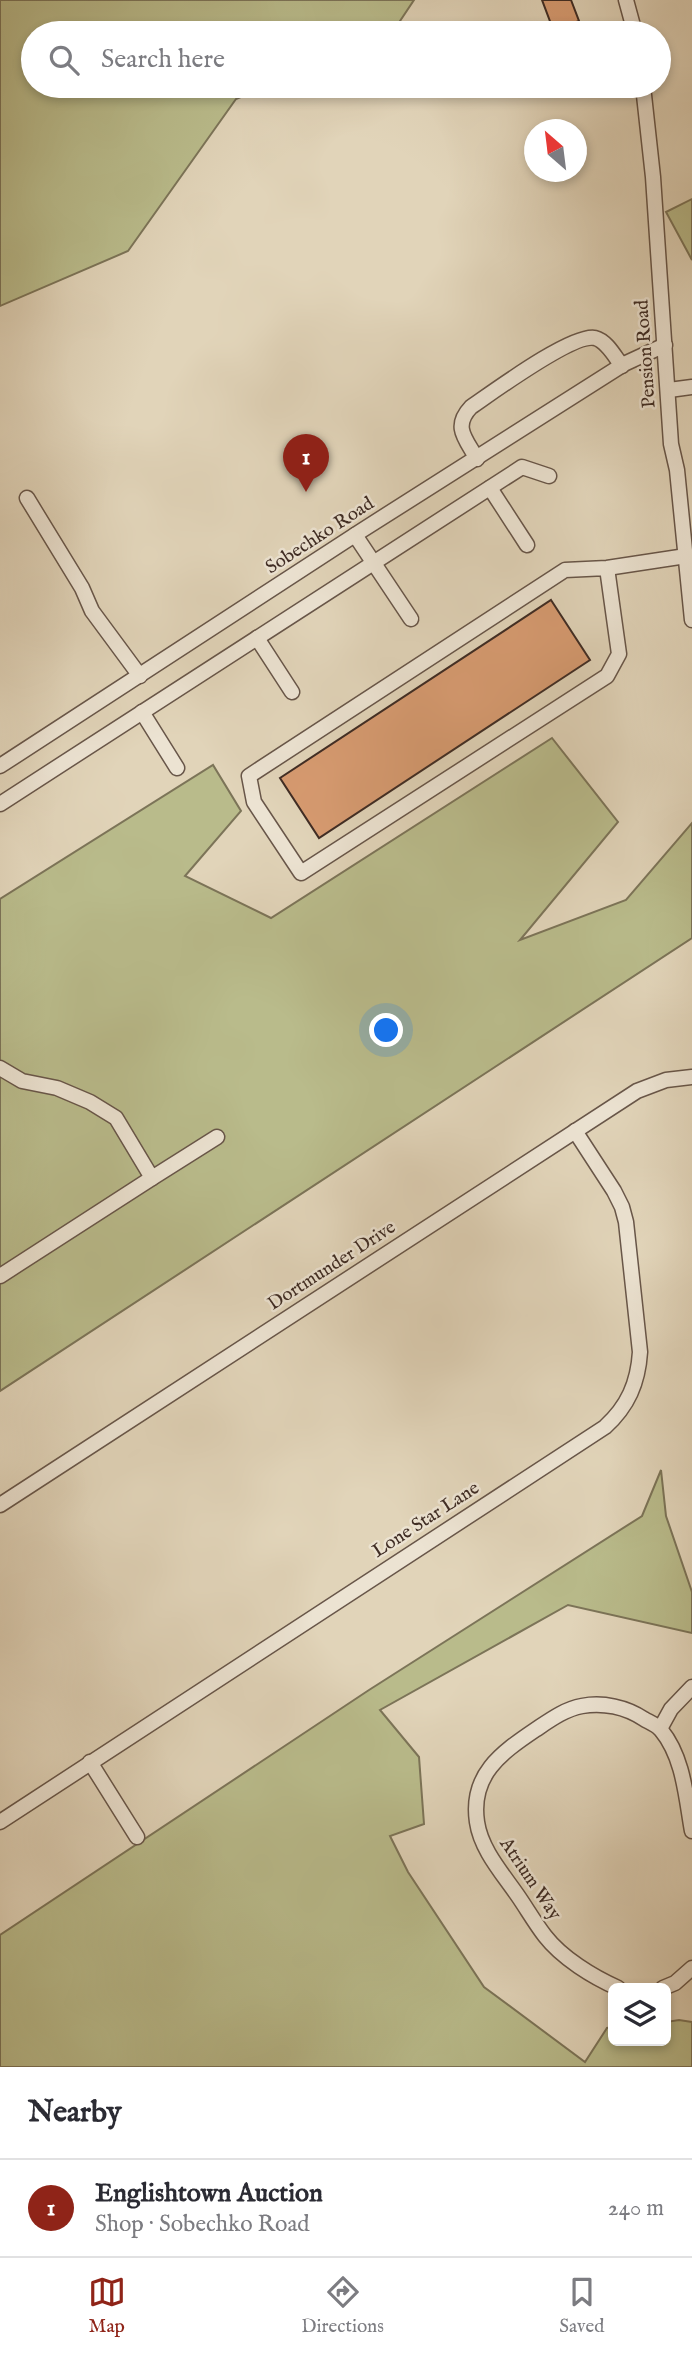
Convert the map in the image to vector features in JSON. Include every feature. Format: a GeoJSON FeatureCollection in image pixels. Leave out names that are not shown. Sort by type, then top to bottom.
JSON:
{"type":"FeatureCollection","features":[{"type":"Feature","properties":{"kind":"street"},"geometry":{"type":"LineString","coordinates":[[626,0],[632,21]]}},
{"type":"Feature","properties":{"kind":"street","name":"Pension Road"},"geometry":{"type":"LineString","coordinates":[[644,98],[653,177],[671,444],[677,470],[692,620]]}},
{"type":"Feature","properties":{"kind":"street"},"geometry":{"type":"LineString","coordinates":[[477,459],[460,424],[464,414],[568,344],[592,337],[598,339],[622,366]]}},
{"type":"Feature","properties":{"kind":"street","name":"Sobechko Road"},"geometry":{"type":"LineString","coordinates":[[0,766],[355,535],[622,366],[665,345]]}},
{"type":"Feature","properties":{"kind":"street"},"geometry":{"type":"LineString","coordinates":[[669,390],[692,387]]}},
{"type":"Feature","properties":{"kind":"street"},"geometry":{"type":"LineString","coordinates":[[0,804],[523,467],[549,477]]}},
{"type":"Feature","properties":{"kind":"street"},"geometry":{"type":"LineString","coordinates":[[490,488],[527,545]]}},
{"type":"Feature","properties":{"kind":"street"},"geometry":{"type":"LineString","coordinates":[[27,498],[82,588],[92,611],[140,676]]}},
{"type":"Feature","properties":{"kind":"street"},"geometry":{"type":"LineString","coordinates":[[355,535],[411,619]]}},
{"type":"Feature","properties":{"kind":"street"},"geometry":{"type":"LineString","coordinates":[[607,568],[619,654],[607,676],[301,873],[254,802],[249,776],[565,570],[607,568],[686,556]]}},
{"type":"Feature","properties":{"kind":"street"},"geometry":{"type":"LineString","coordinates":[[257,638],[292,692]]}},
{"type":"Feature","properties":{"kind":"street"},"geometry":{"type":"LineString","coordinates":[[142,712],[177,768]]}},
{"type":"Feature","properties":{"kind":"street"},"geometry":{"type":"LineString","coordinates":[[0,1068],[22,1082],[58,1088],[90,1102],[116,1118],[152,1178]]}},
{"type":"Feature","properties":{"kind":"street","name":"Dortmunder Drive"},"geometry":{"type":"LineString","coordinates":[[0,1505],[575,1130],[645,1087],[666,1080],[692,1077]]}},
{"type":"Feature","properties":{"kind":"street","name":"Lone Star Lane"},"geometry":{"type":"LineString","coordinates":[[0,1822],[614,1418],[632,1392],[639,1368],[640,1352],[626,1222],[614,1191],[575,1130]]}},
{"type":"Feature","properties":{"kind":"street"},"geometry":{"type":"LineString","coordinates":[[0,1276],[217,1137]]}},
{"type":"Feature","properties":{"kind":"street"},"geometry":{"type":"LineString","coordinates":[[692,1688],[671,1709],[660,1729],[674,1751],[680,1767],[692,1831]]}},
{"type":"Feature","properties":{"kind":"street","name":"Atrium Way"},"geometry":{"type":"LineString","coordinates":[[608,1984],[545,1936],[483,1843],[477,1823],[478,1791],[492,1763],[507,1749],[552,1718],[571,1709],[600,1705],[618,1707],[638,1715],[660,1729]]}},
{"type":"Feature","properties":{"kind":"street"},"geometry":{"type":"LineString","coordinates":[[90,1762],[137,1837]]}},
{"type":"Feature","properties":{"kind":"street"},"geometry":{"type":"LineString","coordinates":[[671,1985],[692,1968]]}},
{"type":"Feature","properties":{"kind":"green space"},"geometry":{"type":"Polygon","coordinates":[[[0,0],[414,0],[400,21],[21,21],[21,98],[238,98],[128,251],[0,306],[0,0]]]}},
{"type":"Feature","properties":{"kind":"green space"},"geometry":{"type":"Polygon","coordinates":[[[692,199],[692,260],[666,212],[692,199]]]}},
{"type":"Feature","properties":{"kind":"green space"},"geometry":{"type":"Polygon","coordinates":[[[552,738],[618,822],[520,940],[626,900],[692,823],[692,938],[0,1391],[0,899],[213,765],[241,811],[185,876],[271,918],[552,738]]]}},
{"type":"Feature","properties":{"kind":"green space"},"geometry":{"type":"Polygon","coordinates":[[[661,1470],[666,1516],[692,1592],[692,1633],[568,1605],[380,1710],[419,1757],[424,1824],[390,1836],[408,1872],[484,1987],[585,2062],[607,2028],[608,2046],[671,2046],[671,2021],[692,2022],[692,2067],[0,2067],[0,1935],[369,1690],[642,1516],[661,1470]]]}},
{"type":"Feature","properties":{"kind":"building"},"geometry":{"type":"Polygon","coordinates":[[[542,0],[571,0],[579,21],[550,21],[542,0]]]}},
{"type":"Feature","properties":{"kind":"building"},"geometry":{"type":"Polygon","coordinates":[[[551,600],[590,660],[319,838],[280,778],[551,600]]]}},
{"type":"Feature","properties":{"kind":"place","name":"Englishtown Auction"},"geometry":{"type":"Point","coordinates":[306,492]}}]}
